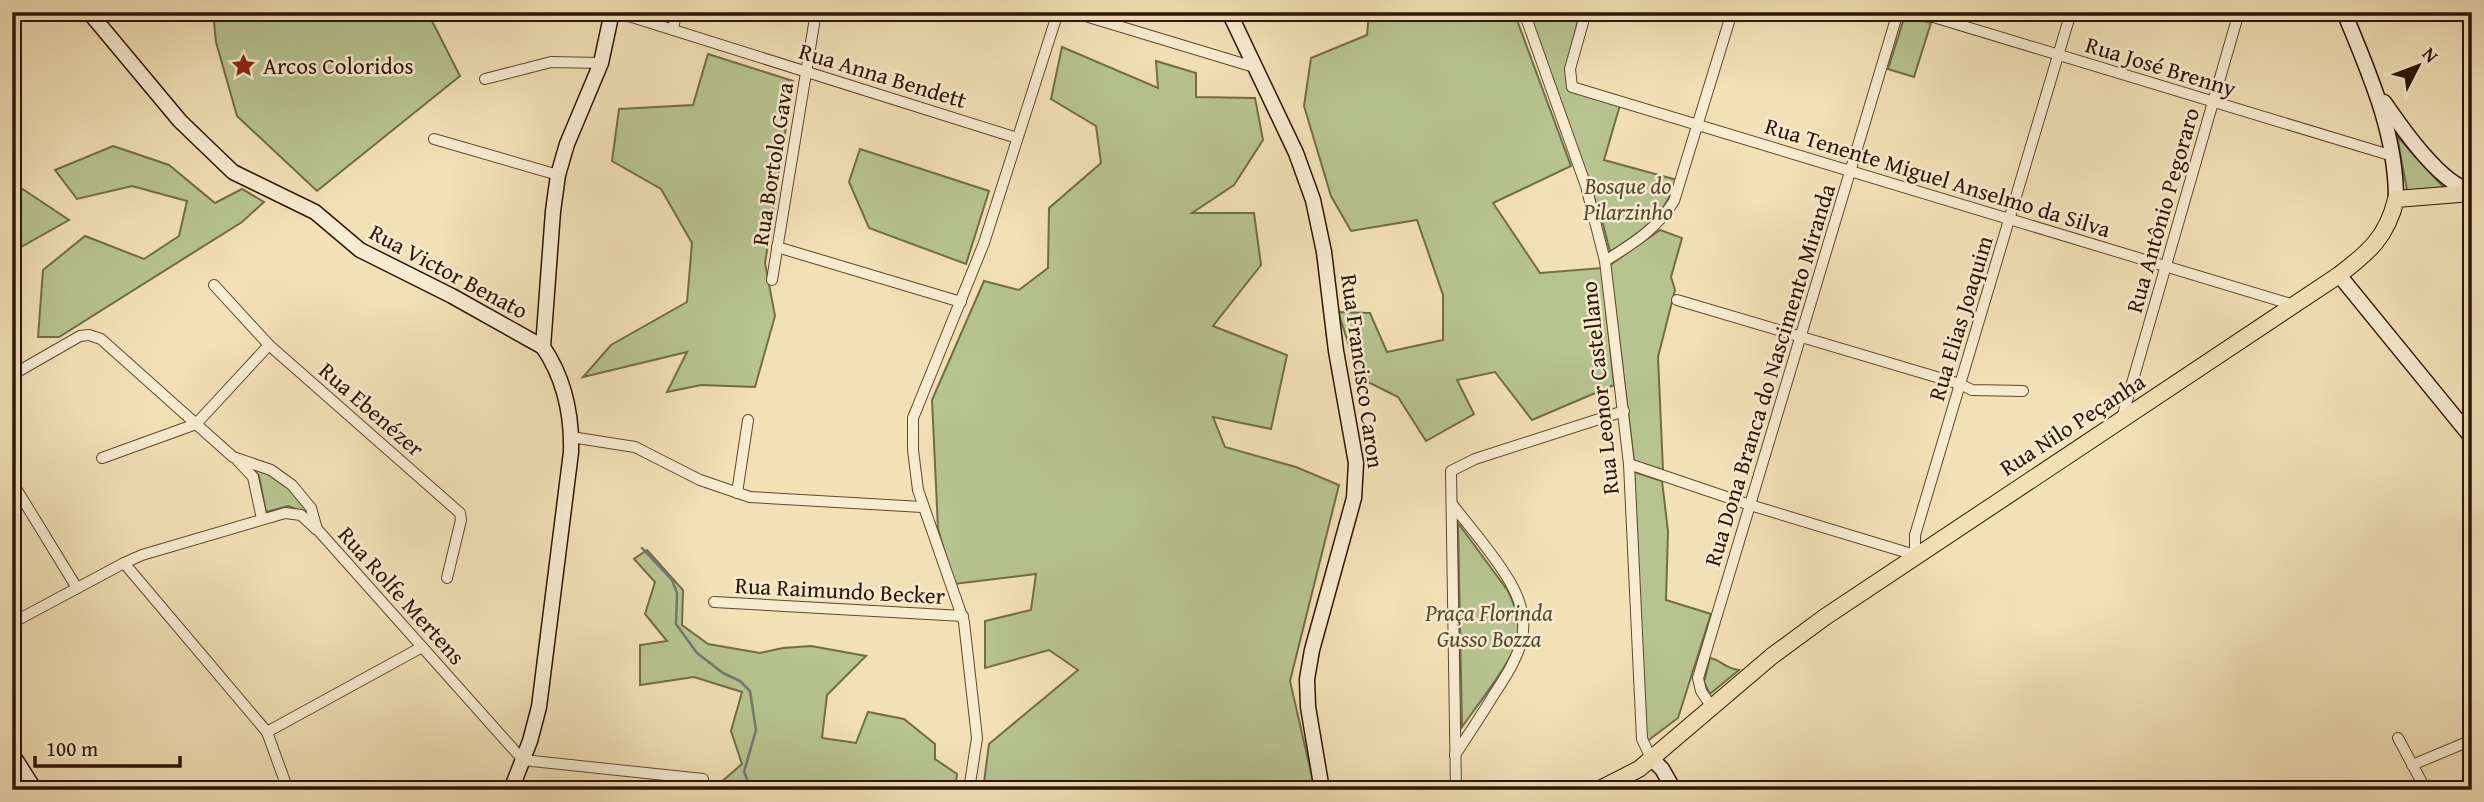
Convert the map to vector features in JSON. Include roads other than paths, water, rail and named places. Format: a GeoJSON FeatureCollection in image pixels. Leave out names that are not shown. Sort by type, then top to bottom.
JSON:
{"type":"FeatureCollection","features":[{"type":"Feature","properties":{"kind":"main road"},"geometry":{"type":"LineString","coordinates":[[2396,199],[2472,192]]}},
{"type":"Feature","properties":{"kind":"main road","name":"Rua Nilo Peçanha"},"geometry":{"type":"LineString","coordinates":[[1598,790],[1633,773],[1800,635],[1915,555],[2339,275],[2369,252],[2379,240],[2388,227],[2396,199]]}},
{"type":"Feature","properties":{"kind":"street","name":"Rua Anna Bendett"},"geometry":{"type":"LineString","coordinates":[[614,12],[1017,138]]}},
{"type":"Feature","properties":{"kind":"street"},"geometry":{"type":"LineString","coordinates":[[511,790],[535,723],[541,694],[568,479],[571,437],[566,401],[554,364],[543,347],[553,211],[558,175],[567,144],[601,63],[614,12]]}},
{"type":"Feature","properties":{"kind":"street"},"geometry":{"type":"LineString","coordinates":[[673,30],[676,12]]}},
{"type":"Feature","properties":{"kind":"street","name":"Rua Bortolo Gava"},"geometry":{"type":"LineString","coordinates":[[772,280],[816,12]]}},
{"type":"Feature","properties":{"kind":"street"},"geometry":{"type":"LineString","coordinates":[[970,790],[976,738],[963,617],[922,507],[915,471],[913,418],[984,243],[1058,12]]}},
{"type":"Feature","properties":{"kind":"street"},"geometry":{"type":"LineString","coordinates":[[1072,12],[1254,67]]}},
{"type":"Feature","properties":{"kind":"street","name":"Rua Francisco Caron"},"geometry":{"type":"LineString","coordinates":[[1229,12],[1296,153],[1313,200],[1324,252],[1336,351],[1356,463],[1354,498],[1307,672],[1308,707],[1322,790]]}},
{"type":"Feature","properties":{"kind":"street"},"geometry":{"type":"LineString","coordinates":[[1524,12],[1586,186],[1605,261]]}},
{"type":"Feature","properties":{"kind":"street","name":"Rua Tenente Miguel Anselmo da Silva"},"geometry":{"type":"LineString","coordinates":[[1586,12],[1570,69],[1572,87],[2294,305]]}},
{"type":"Feature","properties":{"kind":"street","name":"Rua Leonor Castellano"},"geometry":{"type":"LineString","coordinates":[[1651,758],[1642,739],[1625,411],[1605,261],[1643,237],[1667,213],[1679,189],[1732,12]]}},
{"type":"Feature","properties":{"kind":"street","name":"Rua Dona Branca do Nascimento Miranda"},"geometry":{"type":"LineString","coordinates":[[1711,706],[1701,691],[1698,678],[1898,12]]}},
{"type":"Feature","properties":{"kind":"street","name":"Rua José Brenny"},"geometry":{"type":"LineString","coordinates":[[1917,12],[2393,156]]}},
{"type":"Feature","properties":{"kind":"street","name":"Rua Elias Joaquim"},"geometry":{"type":"LineString","coordinates":[[1915,555],[1915,535],[2071,12]]}},
{"type":"Feature","properties":{"kind":"street","name":"Rua Antônio Pegoraro"},"geometry":{"type":"LineString","coordinates":[[2122,419],[2239,12]]}},
{"type":"Feature","properties":{"kind":"street","name":"Rua Nilo Peçanha"},"geometry":{"type":"LineString","coordinates":[[2344,12],[2388,129],[2396,199]]}},
{"type":"Feature","properties":{"kind":"street","name":"Rua Victor Benato"},"geometry":{"type":"LineString","coordinates":[[94,14],[180,121],[233,172],[315,212],[360,250],[452,296],[543,347]]}},
{"type":"Feature","properties":{"kind":"street"},"geometry":{"type":"LineString","coordinates":[[485,79],[551,62],[601,63]]}},
{"type":"Feature","properties":{"kind":"street"},"geometry":{"type":"LineString","coordinates":[[2375,90],[2405,132],[2452,183],[2459,189],[2472,192]]}},
{"type":"Feature","properties":{"kind":"street"},"geometry":{"type":"LineString","coordinates":[[435,139],[558,175]]}},
{"type":"Feature","properties":{"kind":"street"},"geometry":{"type":"LineString","coordinates":[[777,247],[961,302]]}},
{"type":"Feature","properties":{"kind":"street"},"geometry":{"type":"LineString","coordinates":[[2339,275],[2472,438]]}},
{"type":"Feature","properties":{"kind":"street","name":"Rua Ebenézer"},"geometry":{"type":"LineString","coordinates":[[214,285],[269,345],[460,513],[461,520],[447,578]]}},
{"type":"Feature","properties":{"kind":"street"},"geometry":{"type":"LineString","coordinates":[[1677,300],[1960,384],[1972,390],[2023,391]]}},
{"type":"Feature","properties":{"kind":"street","name":"Rua Rolfe Mertens"},"geometry":{"type":"LineString","coordinates":[[12,375],[72,340],[89,335],[107,343],[233,457],[271,470],[292,485],[311,508],[317,529],[523,760]]}},
{"type":"Feature","properties":{"kind":"street"},"geometry":{"type":"LineString","coordinates":[[103,458],[196,424],[269,345]]}},
{"type":"Feature","properties":{"kind":"street"},"geometry":{"type":"LineString","coordinates":[[1456,790],[1451,471],[1475,458],[1625,411]]}},
{"type":"Feature","properties":{"kind":"street"},"geometry":{"type":"LineString","coordinates":[[737,494],[748,420]]}},
{"type":"Feature","properties":{"kind":"street"},"geometry":{"type":"LineString","coordinates":[[571,437],[635,447],[700,480],[737,494],[763,498],[922,507]]}},
{"type":"Feature","properties":{"kind":"street"},"geometry":{"type":"LineString","coordinates":[[233,457],[252,474],[262,519]]}},
{"type":"Feature","properties":{"kind":"street"},"geometry":{"type":"LineString","coordinates":[[1629,464],[1750,505],[1915,555]]}},
{"type":"Feature","properties":{"kind":"street"},"geometry":{"type":"LineString","coordinates":[[12,482],[77,588]]}},
{"type":"Feature","properties":{"kind":"street"},"geometry":{"type":"LineString","coordinates":[[1451,503],[1511,583],[1522,608],[1524,625],[1523,640],[1515,662],[1455,756]]}},
{"type":"Feature","properties":{"kind":"street"},"geometry":{"type":"LineString","coordinates":[[12,622],[124,563],[262,519],[295,513],[306,518],[317,529]]}},
{"type":"Feature","properties":{"kind":"street"},"geometry":{"type":"LineString","coordinates":[[124,563],[267,732],[288,790]]}},
{"type":"Feature","properties":{"kind":"street","name":"Rua Raimundo Becker"},"geometry":{"type":"LineString","coordinates":[[714,602],[963,617]]}},
{"type":"Feature","properties":{"kind":"street"},"geometry":{"type":"LineString","coordinates":[[267,732],[422,647]]}},
{"type":"Feature","properties":{"kind":"street"},"geometry":{"type":"LineString","coordinates":[[2398,738],[2426,790]]}},
{"type":"Feature","properties":{"kind":"street"},"geometry":{"type":"LineString","coordinates":[[2412,765],[2472,740]]}},
{"type":"Feature","properties":{"kind":"street"},"geometry":{"type":"LineString","coordinates":[[12,754],[35,790]]}},
{"type":"Feature","properties":{"kind":"street"},"geometry":{"type":"LineString","coordinates":[[1651,758],[1662,769],[1674,790]]}},
{"type":"Feature","properties":{"kind":"street"},"geometry":{"type":"LineString","coordinates":[[523,760],[703,779]]}},
{"type":"Feature","properties":{"kind":"waterway"},"geometry":{"type":"LineString","coordinates":[[642,548],[672,580],[677,593],[676,624],[697,653],[723,673],[740,681],[750,691],[756,730],[744,772],[752,790]]}},
{"type":"Feature","properties":{"kind":"waterway"},"geometry":{"type":"LineString","coordinates":[[831,790],[847,783],[879,790]]}},
{"type":"Feature","properties":{"kind":"place","name":"Arcos Coloridos"},"geometry":{"type":"Point","coordinates":[243,65]}},
{"type":"Feature","properties":{"kind":"park label","name":"Bosque do Pilarzinho"},"geometry":{"type":"Point","coordinates":[1628,198]}},
{"type":"Feature","properties":{"kind":"park label","name":"Praça Florinda Gusso Bozza"},"geometry":{"type":"Point","coordinates":[1489,625]}}]}
